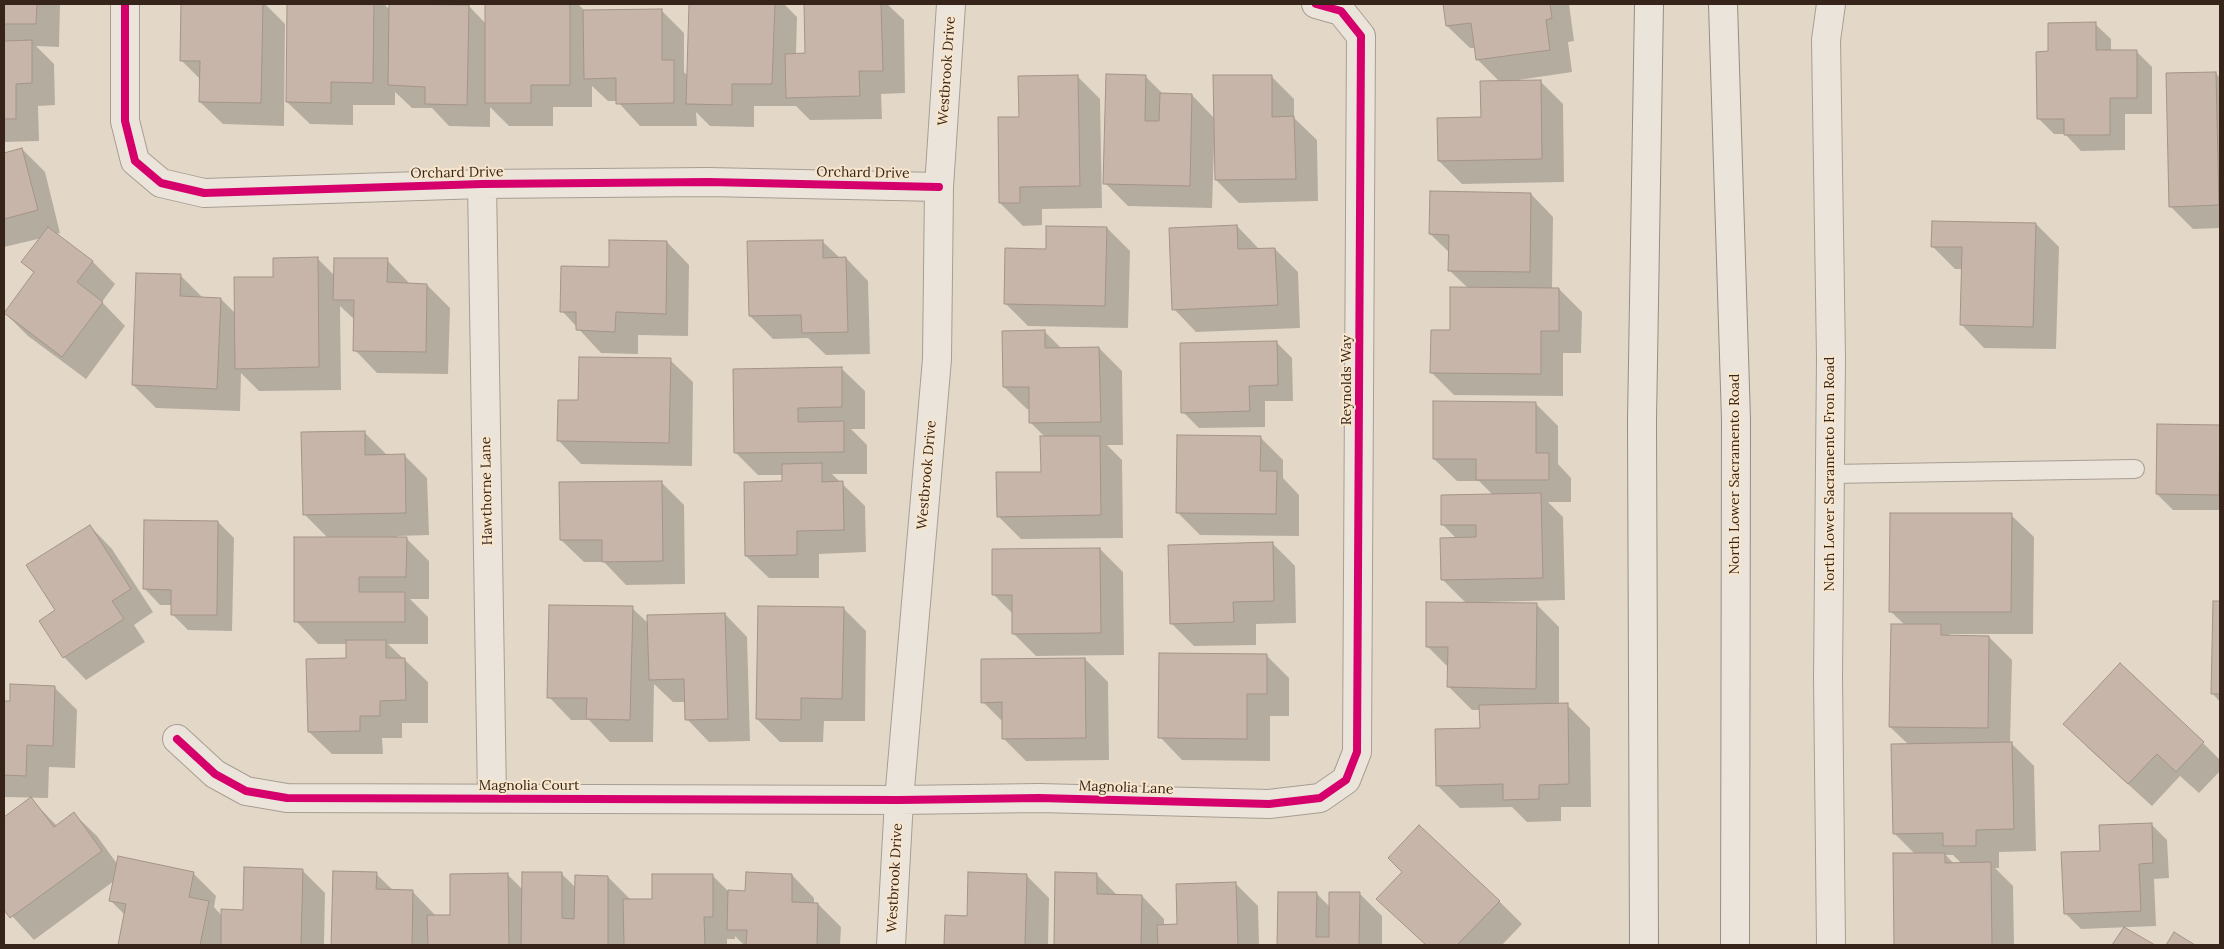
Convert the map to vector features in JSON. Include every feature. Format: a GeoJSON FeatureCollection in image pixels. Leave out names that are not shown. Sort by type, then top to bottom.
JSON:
{"type":"FeatureCollection","features":[{"type":"Feature","properties":{"kind":"street","name":"Westbrook Drive"},"geometry":{"type":"LineString","coordinates":[[891,945],[899,800],[937,359],[939,187],[951,4]]}},
{"type":"Feature","properties":{"kind":"street","name":"Reynolds Way"},"geometry":{"type":"LineString","coordinates":[[1316,4],[1341,12],[1361,36],[1357,752],[1346,780]]}},
{"type":"Feature","properties":{"kind":"street"},"geometry":{"type":"LineString","coordinates":[[1644,945],[1642,421],[1649,4]]}},
{"type":"Feature","properties":{"kind":"street","name":"North Lower Sacramento Road"},"geometry":{"type":"LineString","coordinates":[[1723,4],[1736,420],[1735,945]]}},
{"type":"Feature","properties":{"kind":"street","name":"North Lower Sacramento Fron Road"},"geometry":{"type":"LineString","coordinates":[[1831,4],[1826,40],[1831,358],[1828,677],[1831,945]]}},
{"type":"Feature","properties":{"kind":"street","name":"Orchard Drive"},"geometry":{"type":"LineString","coordinates":[[125,8],[125,120],[135,161],[161,183],[204,193],[482,184],[708,182],[939,187]]}},
{"type":"Feature","properties":{"kind":"street","name":"Hawthorne Lane"},"geometry":{"type":"LineString","coordinates":[[482,184],[492,798]]}},
{"type":"Feature","properties":{"kind":"street","name":"Magnolia Court"},"geometry":{"type":"LineString","coordinates":[[177,739],[215,774],[246,791],[287,798],[899,800]]}},
{"type":"Feature","properties":{"kind":"street","name":"Magnolia Lane"},"geometry":{"type":"LineString","coordinates":[[899,800],[1039,798],[1269,804],[1320,798],[1346,780]]}},
{"type":"Feature","properties":{"kind":"lane"},"geometry":{"type":"LineString","coordinates":[[1830,474],[2135,469]]}},
{"type":"Feature","properties":{"kind":"building"},"geometry":{"type":"Polygon","coordinates":[[[4,4],[37,4],[36,24],[4,24],[4,4]]]}},
{"type":"Feature","properties":{"kind":"building"},"geometry":{"type":"Polygon","coordinates":[[[181,4],[263,4],[261,103],[199,102],[200,61],[180,61],[181,4]]]}},
{"type":"Feature","properties":{"kind":"building"},"geometry":{"type":"Polygon","coordinates":[[[287,4],[374,4],[373,83],[331,82],[331,103],[286,102],[287,4]]]}},
{"type":"Feature","properties":{"kind":"building"},"geometry":{"type":"Polygon","coordinates":[[[389,4],[469,5],[467,105],[425,104],[425,87],[388,85],[389,4]]]}},
{"type":"Feature","properties":{"kind":"building"},"geometry":{"type":"Polygon","coordinates":[[[485,4],[570,4],[570,85],[531,85],[531,103],[485,103],[485,4]]]}},
{"type":"Feature","properties":{"kind":"building"},"geometry":{"type":"Polygon","coordinates":[[[689,4],[775,4],[772,84],[732,84],[732,105],[686,104],[689,4]]]}},
{"type":"Feature","properties":{"kind":"building"},"geometry":{"type":"Polygon","coordinates":[[[804,4],[881,4],[883,71],[859,71],[860,96],[786,98],[785,54],[805,53],[804,4]]]}},
{"type":"Feature","properties":{"kind":"building"},"geometry":{"type":"Polygon","coordinates":[[[1443,4],[1550,4],[1552,18],[1546,20],[1550,50],[1476,60],[1471,23],[1446,26],[1443,4]]]}},
{"type":"Feature","properties":{"kind":"building"},"geometry":{"type":"Polygon","coordinates":[[[662,9],[662,60],[674,60],[674,103],[616,104],[616,78],[584,79],[583,10],[662,9]]]}},
{"type":"Feature","properties":{"kind":"building"},"geometry":{"type":"Polygon","coordinates":[[[2096,22],[2096,50],[2137,50],[2137,98],[2110,98],[2110,135],[2064,135],[2064,119],[2037,119],[2036,52],[2048,51],[2048,23],[2096,22]]]}},
{"type":"Feature","properties":{"kind":"building"},"geometry":{"type":"Polygon","coordinates":[[[32,40],[32,83],[16,84],[16,119],[4,119],[4,41],[32,40]]]}},
{"type":"Feature","properties":{"kind":"building"},"geometry":{"type":"Polygon","coordinates":[[[2216,72],[2219,205],[2169,207],[2166,73],[2216,72]]]}},
{"type":"Feature","properties":{"kind":"building"},"geometry":{"type":"Polygon","coordinates":[[[1106,74],[1146,75],[1145,121],[1159,121],[1160,93],[1192,94],[1190,186],[1103,184],[1106,74]]]}},
{"type":"Feature","properties":{"kind":"building"},"geometry":{"type":"Polygon","coordinates":[[[1078,75],[1080,186],[1020,187],[1020,203],[999,203],[998,117],[1019,117],[1018,76],[1078,75]]]}},
{"type":"Feature","properties":{"kind":"building"},"geometry":{"type":"Polygon","coordinates":[[[1213,75],[1272,75],[1272,117],[1294,116],[1296,179],[1215,180],[1213,75]]]}},
{"type":"Feature","properties":{"kind":"building"},"geometry":{"type":"Polygon","coordinates":[[[1541,80],[1542,159],[1438,161],[1437,118],[1481,117],[1480,81],[1541,80]]]}},
{"type":"Feature","properties":{"kind":"building"},"geometry":{"type":"Polygon","coordinates":[[[22,148],[38,210],[4,219],[4,153],[22,148]]]}},
{"type":"Feature","properties":{"kind":"building"},"geometry":{"type":"Polygon","coordinates":[[[1430,191],[1531,193],[1530,272],[1448,271],[1449,235],[1429,234],[1430,191]]]}},
{"type":"Feature","properties":{"kind":"building"},"geometry":{"type":"Polygon","coordinates":[[[1932,221],[2036,223],[2033,327],[1960,325],[1962,247],[1931,247],[1932,221]]]}},
{"type":"Feature","properties":{"kind":"building"},"geometry":{"type":"Polygon","coordinates":[[[1237,225],[1238,249],[1275,248],[1278,305],[1172,310],[1169,228],[1237,225]]]}},
{"type":"Feature","properties":{"kind":"building"},"geometry":{"type":"Polygon","coordinates":[[[1046,226],[1107,227],[1105,306],[1004,304],[1005,248],[1046,249],[1046,226]]]}},
{"type":"Feature","properties":{"kind":"building"},"geometry":{"type":"Polygon","coordinates":[[[48,227],[93,261],[77,282],[103,302],[62,357],[4,313],[34,272],[21,262],[48,227]]]}},
{"type":"Feature","properties":{"kind":"building"},"geometry":{"type":"Polygon","coordinates":[[[609,240],[667,241],[666,314],[616,312],[615,332],[576,330],[576,312],[560,312],[561,266],[609,267],[609,240]]]}},
{"type":"Feature","properties":{"kind":"building"},"geometry":{"type":"Polygon","coordinates":[[[823,240],[823,258],[846,257],[848,332],[802,333],[801,315],[749,316],[747,241],[823,240]]]}},
{"type":"Feature","properties":{"kind":"building"},"geometry":{"type":"Polygon","coordinates":[[[318,257],[319,367],[235,369],[234,277],[273,277],[273,258],[318,257]]]}},
{"type":"Feature","properties":{"kind":"building"},"geometry":{"type":"Polygon","coordinates":[[[334,258],[388,258],[387,282],[427,284],[426,352],[353,351],[354,300],[333,300],[334,258]]]}},
{"type":"Feature","properties":{"kind":"building"},"geometry":{"type":"Polygon","coordinates":[[[136,273],[181,274],[180,296],[221,298],[217,389],[132,385],[136,273]]]}},
{"type":"Feature","properties":{"kind":"building"},"geometry":{"type":"Polygon","coordinates":[[[1450,287],[1559,288],[1559,331],[1541,331],[1541,374],[1430,373],[1431,330],[1450,330],[1450,287]]]}},
{"type":"Feature","properties":{"kind":"building"},"geometry":{"type":"Polygon","coordinates":[[[1045,330],[1045,348],[1099,347],[1101,422],[1029,423],[1029,387],[1003,387],[1002,331],[1045,330]]]}},
{"type":"Feature","properties":{"kind":"building"},"geometry":{"type":"Polygon","coordinates":[[[1277,341],[1278,385],[1249,386],[1250,411],[1181,413],[1180,343],[1277,341]]]}},
{"type":"Feature","properties":{"kind":"building"},"geometry":{"type":"Polygon","coordinates":[[[579,357],[671,358],[669,443],[557,441],[558,400],[578,400],[579,357]]]}},
{"type":"Feature","properties":{"kind":"building"},"geometry":{"type":"Polygon","coordinates":[[[842,367],[842,407],[798,408],[798,422],[844,421],[844,452],[734,453],[733,369],[842,367]]]}},
{"type":"Feature","properties":{"kind":"building"},"geometry":{"type":"Polygon","coordinates":[[[1433,401],[1536,402],[1536,453],[1549,453],[1549,480],[1476,480],[1476,459],[1433,459],[1433,401]]]}},
{"type":"Feature","properties":{"kind":"building"},"geometry":{"type":"Polygon","coordinates":[[[2157,424],[2220,425],[2219,495],[2156,494],[2157,424]]]}},
{"type":"Feature","properties":{"kind":"building"},"geometry":{"type":"Polygon","coordinates":[[[365,431],[365,455],[405,454],[406,513],[303,515],[301,432],[365,431]]]}},
{"type":"Feature","properties":{"kind":"building"},"geometry":{"type":"Polygon","coordinates":[[[1177,435],[1261,436],[1260,471],[1277,471],[1276,514],[1176,513],[1177,435]]]}},
{"type":"Feature","properties":{"kind":"building"},"geometry":{"type":"Polygon","coordinates":[[[1040,436],[1100,436],[1101,515],[997,517],[996,472],[1041,472],[1040,436]]]}},
{"type":"Feature","properties":{"kind":"building"},"geometry":{"type":"Polygon","coordinates":[[[822,463],[822,482],[843,481],[844,530],[797,531],[797,555],[745,556],[744,482],[782,481],[782,464],[822,463]]]}},
{"type":"Feature","properties":{"kind":"building"},"geometry":{"type":"Polygon","coordinates":[[[662,481],[663,561],[602,562],[602,540],[560,540],[559,482],[662,481]]]}},
{"type":"Feature","properties":{"kind":"building"},"geometry":{"type":"Polygon","coordinates":[[[1541,493],[1543,578],[1441,580],[1440,538],[1476,537],[1476,525],[1441,525],[1441,495],[1541,493]]]}},
{"type":"Feature","properties":{"kind":"building"},"geometry":{"type":"Polygon","coordinates":[[[1890,513],[2012,513],[2011,612],[1889,612],[1890,513]]]}},
{"type":"Feature","properties":{"kind":"building"},"geometry":{"type":"Polygon","coordinates":[[[144,520],[218,521],[217,615],[171,615],[171,590],[143,589],[144,520]]]}},
{"type":"Feature","properties":{"kind":"building"},"geometry":{"type":"Polygon","coordinates":[[[90,525],[131,589],[112,601],[124,619],[63,658],[39,621],[55,610],[26,565],[90,525]]]}},
{"type":"Feature","properties":{"kind":"building"},"geometry":{"type":"Polygon","coordinates":[[[294,537],[407,537],[406,577],[359,577],[359,592],[405,592],[405,622],[294,622],[294,537]]]}},
{"type":"Feature","properties":{"kind":"building"},"geometry":{"type":"Polygon","coordinates":[[[1273,542],[1274,601],[1233,602],[1234,622],[1170,624],[1168,545],[1273,542]]]}},
{"type":"Feature","properties":{"kind":"building"},"geometry":{"type":"Polygon","coordinates":[[[1100,548],[1101,633],[1012,634],[1012,595],[992,595],[992,549],[1100,548]]]}},
{"type":"Feature","properties":{"kind":"building"},"geometry":{"type":"Polygon","coordinates":[[[2213,601],[2220,601],[2220,694],[2211,694],[2213,601]]]}},
{"type":"Feature","properties":{"kind":"building"},"geometry":{"type":"Polygon","coordinates":[[[1426,602],[1537,603],[1536,689],[1447,687],[1448,647],[1426,647],[1426,602]]]}},
{"type":"Feature","properties":{"kind":"building"},"geometry":{"type":"Polygon","coordinates":[[[549,605],[633,606],[630,720],[586,719],[587,698],[547,698],[549,605]]]}},
{"type":"Feature","properties":{"kind":"building"},"geometry":{"type":"Polygon","coordinates":[[[758,606],[844,607],[842,699],[801,698],[801,720],[756,719],[758,606]]]}},
{"type":"Feature","properties":{"kind":"building"},"geometry":{"type":"Polygon","coordinates":[[[725,613],[728,719],[685,720],[684,679],[649,680],[647,615],[725,613]]]}},
{"type":"Feature","properties":{"kind":"building"},"geometry":{"type":"Polygon","coordinates":[[[1891,624],[1941,624],[1941,635],[1989,636],[1988,728],[1889,727],[1891,624]]]}},
{"type":"Feature","properties":{"kind":"building"},"geometry":{"type":"Polygon","coordinates":[[[346,640],[386,640],[386,658],[405,658],[406,700],[380,701],[380,716],[360,716],[360,731],[308,732],[306,659],[346,658],[346,640]]]}},
{"type":"Feature","properties":{"kind":"building"},"geometry":{"type":"Polygon","coordinates":[[[1159,653],[1267,654],[1267,694],[1247,694],[1247,739],[1158,738],[1159,653]]]}},
{"type":"Feature","properties":{"kind":"building"},"geometry":{"type":"Polygon","coordinates":[[[1085,658],[1086,738],[1002,739],[1002,702],[981,703],[981,659],[1085,658]]]}},
{"type":"Feature","properties":{"kind":"building"},"geometry":{"type":"Polygon","coordinates":[[[2120,663],[2204,742],[2176,772],[2157,754],[2128,784],[2063,724],[2120,663]]]}},
{"type":"Feature","properties":{"kind":"building"},"geometry":{"type":"Polygon","coordinates":[[[10,684],[55,686],[53,746],[27,745],[26,776],[4,775],[4,701],[10,701],[10,684]]]}},
{"type":"Feature","properties":{"kind":"building"},"geometry":{"type":"Polygon","coordinates":[[[1568,703],[1569,784],[1539,785],[1539,799],[1503,800],[1503,784],[1436,786],[1435,729],[1480,728],[1479,705],[1568,703]]]}},
{"type":"Feature","properties":{"kind":"building"},"geometry":{"type":"Polygon","coordinates":[[[2012,742],[2014,829],[1976,830],[1976,846],[1943,846],[1943,833],[1893,834],[1891,744],[2012,742]]]}},
{"type":"Feature","properties":{"kind":"building"},"geometry":{"type":"Polygon","coordinates":[[[31,797],[54,827],[74,812],[102,851],[10,918],[4,910],[4,817],[31,797]]]}},
{"type":"Feature","properties":{"kind":"building"},"geometry":{"type":"Polygon","coordinates":[[[2152,823],[2153,863],[2139,864],[2141,911],[2064,914],[2061,852],[2100,851],[2099,825],[2152,823]]]}},
{"type":"Feature","properties":{"kind":"building"},"geometry":{"type":"Polygon","coordinates":[[[1419,825],[1500,901],[1457,945],[1426,945],[1376,899],[1402,872],[1388,858],[1419,825]]]}},
{"type":"Feature","properties":{"kind":"building"},"geometry":{"type":"Polygon","coordinates":[[[1893,853],[1945,853],[1945,863],[1991,862],[1992,945],[1894,945],[1893,853]]]}},
{"type":"Feature","properties":{"kind":"building"},"geometry":{"type":"Polygon","coordinates":[[[118,856],[194,872],[189,897],[209,901],[200,945],[118,945],[126,904],[109,901],[118,856]]]}},
{"type":"Feature","properties":{"kind":"building"},"geometry":{"type":"Polygon","coordinates":[[[244,867],[303,869],[301,945],[221,945],[221,909],[243,910],[244,867]]]}},
{"type":"Feature","properties":{"kind":"building"},"geometry":{"type":"Polygon","coordinates":[[[333,871],[377,872],[376,889],[413,890],[412,945],[331,945],[333,871]]]}},
{"type":"Feature","properties":{"kind":"building"},"geometry":{"type":"Polygon","coordinates":[[[522,872],[562,872],[562,918],[574,919],[575,875],[608,876],[608,945],[521,945],[522,872]]]}},
{"type":"Feature","properties":{"kind":"building"},"geometry":{"type":"Polygon","coordinates":[[[746,872],[792,874],[792,902],[818,903],[817,945],[746,945],[747,930],[727,930],[728,890],[745,891],[746,872]]]}},
{"type":"Feature","properties":{"kind":"building"},"geometry":{"type":"Polygon","coordinates":[[[968,872],[1027,874],[1025,945],[944,945],[945,915],[967,916],[968,872]]]}},
{"type":"Feature","properties":{"kind":"building"},"geometry":{"type":"Polygon","coordinates":[[[1055,872],[1097,873],[1097,894],[1142,895],[1141,945],[1054,945],[1055,872]]]}},
{"type":"Feature","properties":{"kind":"building"},"geometry":{"type":"Polygon","coordinates":[[[508,873],[509,945],[428,945],[427,915],[450,915],[450,874],[508,873]]]}},
{"type":"Feature","properties":{"kind":"building"},"geometry":{"type":"Polygon","coordinates":[[[652,874],[713,874],[713,917],[704,917],[705,945],[624,945],[623,899],[652,899],[652,874]]]}},
{"type":"Feature","properties":{"kind":"building"},"geometry":{"type":"Polygon","coordinates":[[[1236,882],[1238,945],[1158,945],[1157,925],[1177,924],[1176,884],[1236,882]]]}},
{"type":"Feature","properties":{"kind":"building"},"geometry":{"type":"Polygon","coordinates":[[[1278,892],[1317,892],[1316,937],[1329,937],[1329,892],[1360,892],[1359,945],[1277,945],[1278,892]]]}},
{"type":"Feature","properties":{"kind":"building"},"geometry":{"type":"Polygon","coordinates":[[[2124,927],[2155,945],[2112,945],[2124,927]]]}},
{"type":"Feature","properties":{"kind":"building"},"geometry":{"type":"Polygon","coordinates":[[[2174,932],[2195,945],[2166,945],[2174,932]]]}},
{"type":"Feature","properties":{"kind":"cycle path"},"geometry":{"type":"LineString","coordinates":[[125,4],[125,121],[135,161],[161,183],[204,193],[482,184],[708,182],[939,187]]}},
{"type":"Feature","properties":{"kind":"cycle path"},"geometry":{"type":"LineString","coordinates":[[177,739],[215,774],[246,791],[287,798],[899,800],[1039,798],[1269,804],[1320,798],[1346,780],[1357,752],[1361,36],[1341,11],[1316,4]]}}]}
